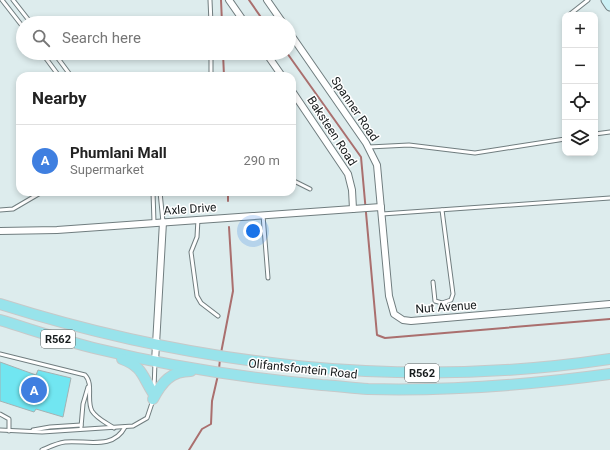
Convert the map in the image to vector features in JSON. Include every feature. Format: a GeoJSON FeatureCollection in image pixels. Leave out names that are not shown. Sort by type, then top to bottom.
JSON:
{"type":"FeatureCollection","features":[{"type":"Feature","properties":{"kind":"main road","name":"Olifantsfontein Road"},"geometry":{"type":"LineString","coordinates":[[0,304],[80,328],[155,345],[233,358],[300,366],[370,372],[434,373],[504,370],[610,359]]}},
{"type":"Feature","properties":{"kind":"main road","name":"Olifantsfontein Road"},"geometry":{"type":"LineString","coordinates":[[0,320],[98,349],[155,362],[232,375],[367,389],[432,389],[527,384],[610,374]]}},
{"type":"Feature","properties":{"kind":"main road"},"geometry":{"type":"LineString","coordinates":[[98,349],[137,366],[144,374],[153,396]]}},
{"type":"Feature","properties":{"kind":"main road"},"geometry":{"type":"LineString","coordinates":[[153,396],[162,383],[172,375],[187,371],[209,372]]}},
{"type":"Feature","properties":{"kind":"street"},"geometry":{"type":"LineString","coordinates":[[229,0],[240,16]]}},
{"type":"Feature","properties":{"kind":"street"},"geometry":{"type":"LineString","coordinates":[[267,0],[278,16]]}},
{"type":"Feature","properties":{"kind":"street"},"geometry":{"type":"LineString","coordinates":[[606,0],[610,6]]}},
{"type":"Feature","properties":{"kind":"street","name":"Spanner Road"},"geometry":{"type":"LineString","coordinates":[[296,42],[369,147],[377,165],[382,210]]}},
{"type":"Feature","properties":{"kind":"street"},"geometry":{"type":"LineString","coordinates":[[271,60],[279,72]]}},
{"type":"Feature","properties":{"kind":"street","name":"Baksteen Road"},"geometry":{"type":"LineString","coordinates":[[296,97],[348,174],[357,209]]}},
{"type":"Feature","properties":{"kind":"street","name":"Axle Drive"},"geometry":{"type":"LineString","coordinates":[[0,231],[32,232],[154,222],[372,208],[382,210]]}},
{"type":"Feature","properties":{"kind":"street","name":"Nut Avenue"},"geometry":{"type":"LineString","coordinates":[[382,210],[391,308],[394,314],[403,320],[411,321],[439,319],[610,304]]}},
{"type":"Feature","properties":{"kind":"street"},"geometry":{"type":"LineString","coordinates":[[155,362],[163,222]]}},
{"type":"Feature","properties":{"kind":"lane"},"geometry":{"type":"LineString","coordinates":[[2,0],[16,18]]}},
{"type":"Feature","properties":{"kind":"lane"},"geometry":{"type":"LineString","coordinates":[[13,0],[26,16]]}},
{"type":"Feature","properties":{"kind":"lane"},"geometry":{"type":"LineString","coordinates":[[210,0],[211,16]]}},
{"type":"Feature","properties":{"kind":"lane"},"geometry":{"type":"LineString","coordinates":[[573,12],[588,0]]}},
{"type":"Feature","properties":{"kind":"lane"},"geometry":{"type":"LineString","coordinates":[[47,60],[56,72]]}},
{"type":"Feature","properties":{"kind":"lane"},"geometry":{"type":"LineString","coordinates":[[59,60],[68,72]]}},
{"type":"Feature","properties":{"kind":"lane"},"geometry":{"type":"LineString","coordinates":[[211,60],[211,72]]}},
{"type":"Feature","properties":{"kind":"lane"},"geometry":{"type":"LineString","coordinates":[[598,134],[610,132]]}},
{"type":"Feature","properties":{"kind":"lane"},"geometry":{"type":"LineString","coordinates":[[369,147],[410,144],[476,153],[562,139]]}},
{"type":"Feature","properties":{"kind":"lane"},"geometry":{"type":"LineString","coordinates":[[296,182],[310,189]]}},
{"type":"Feature","properties":{"kind":"lane"},"geometry":{"type":"LineString","coordinates":[[0,210],[13,209],[35,196]]}},
{"type":"Feature","properties":{"kind":"lane"},"geometry":{"type":"LineString","coordinates":[[153,196],[154,222]]}},
{"type":"Feature","properties":{"kind":"lane"},"geometry":{"type":"LineString","coordinates":[[160,196],[163,222]]}},
{"type":"Feature","properties":{"kind":"lane"},"geometry":{"type":"LineString","coordinates":[[382,210],[442,210],[610,198]]}},
{"type":"Feature","properties":{"kind":"lane"},"geometry":{"type":"LineString","coordinates":[[433,282],[435,301],[442,303],[451,300],[453,294],[442,210]]}},
{"type":"Feature","properties":{"kind":"lane"},"geometry":{"type":"LineString","coordinates":[[263,215],[268,278]]}},
{"type":"Feature","properties":{"kind":"lane"},"geometry":{"type":"LineString","coordinates":[[198,219],[197,237],[191,252],[197,296],[201,303],[218,316]]}},
{"type":"Feature","properties":{"kind":"lane"},"geometry":{"type":"LineString","coordinates":[[0,354],[81,372],[87,377],[92,412],[114,428]]}},
{"type":"Feature","properties":{"kind":"lane"},"geometry":{"type":"LineString","coordinates":[[0,430],[81,430],[134,426],[145,420],[150,413],[153,396],[155,362]]}},
{"type":"Feature","properties":{"kind":"lane"},"geometry":{"type":"LineString","coordinates":[[81,430],[83,404],[89,386]]}},
{"type":"Feature","properties":{"kind":"lane"},"geometry":{"type":"LineString","coordinates":[[0,414],[9,420],[9,431]]}},
{"type":"Feature","properties":{"kind":"lane"},"geometry":{"type":"LineString","coordinates":[[29,431],[50,427],[81,425]]}},
{"type":"Feature","properties":{"kind":"lane"},"geometry":{"type":"LineString","coordinates":[[42,450],[66,442],[98,444],[112,441],[121,435],[124,427]]}},
{"type":"Feature","properties":{"kind":"building"},"geometry":{"type":"Polygon","coordinates":[[[0,362],[36,375],[38,370],[71,378],[63,417],[36,409],[34,412],[0,401],[0,362]]]}},
{"type":"Feature","properties":{"kind":"waterway"},"geometry":{"type":"LineString","coordinates":[[221,0],[222,16]]}},
{"type":"Feature","properties":{"kind":"waterway"},"geometry":{"type":"LineString","coordinates":[[249,0],[260,16]]}},
{"type":"Feature","properties":{"kind":"waterway"},"geometry":{"type":"LineString","coordinates":[[223,60],[224,72]]}},
{"type":"Feature","properties":{"kind":"waterway"},"geometry":{"type":"LineString","coordinates":[[292,60],[361,157],[377,335],[385,338],[610,319]]}},
{"type":"Feature","properties":{"kind":"waterway"},"geometry":{"type":"LineString","coordinates":[[228,196],[228,201]]}},
{"type":"Feature","properties":{"kind":"waterway"},"geometry":{"type":"LineString","coordinates":[[221,353],[233,291],[229,227]]}},
{"type":"Feature","properties":{"kind":"waterway"},"geometry":{"type":"LineString","coordinates":[[219,369],[220,359]]}},
{"type":"Feature","properties":{"kind":"waterway"},"geometry":{"type":"LineString","coordinates":[[189,450],[202,429],[211,424],[212,401],[218,375]]}},
{"type":"Feature","properties":{"kind":"place","name":"Phumlani Mall"},"geometry":{"type":"Point","coordinates":[34,390]}}]}
